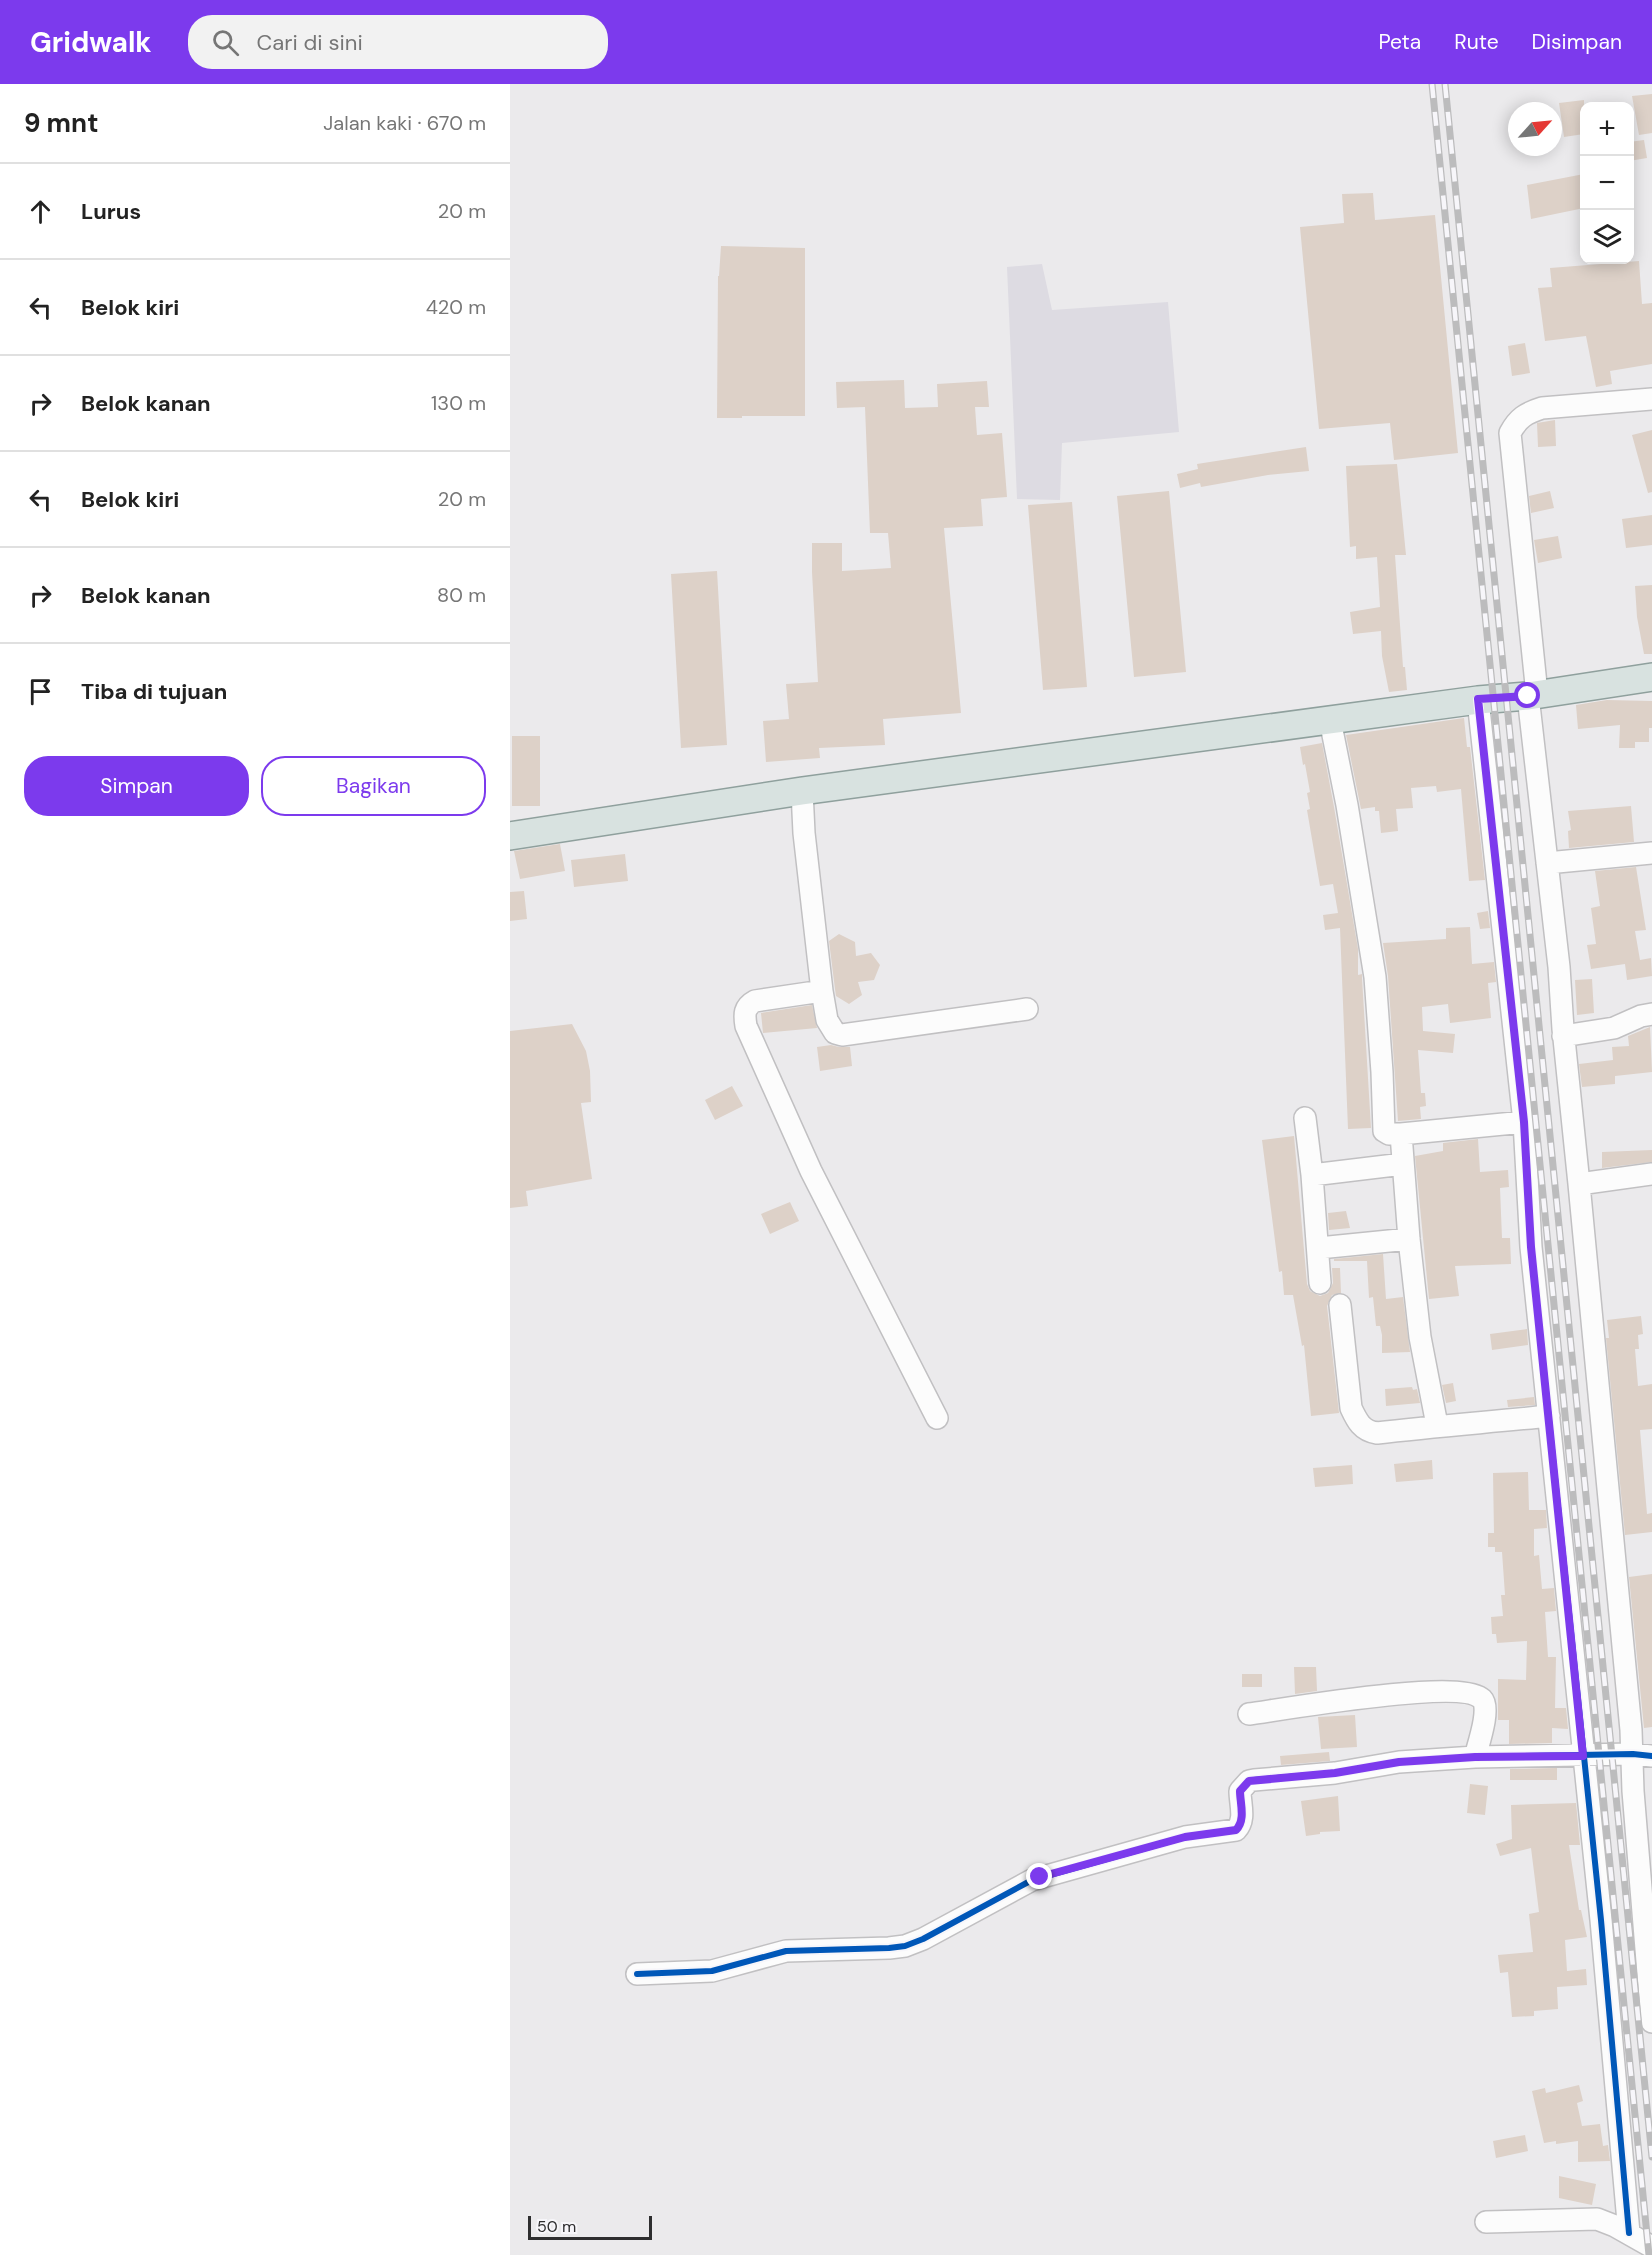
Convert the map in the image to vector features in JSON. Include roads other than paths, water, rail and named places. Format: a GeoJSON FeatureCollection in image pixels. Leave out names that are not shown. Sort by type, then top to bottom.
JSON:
{"type":"FeatureCollection","features":[{"type":"Feature","properties":{"kind":"main road"},"geometry":{"type":"LineString","coordinates":[[510,836],[802,791],[1478,699],[1533,695],[1652,677]]}},
{"type":"Feature","properties":{"kind":"street"},"geometry":{"type":"LineString","coordinates":[[1652,399],[1542,408],[1528,412],[1516,421],[1510,433],[1559,967],[1563,1036],[1643,1755],[1633,1791],[1652,2022]]}},
{"type":"Feature","properties":{"kind":"street"},"geometry":{"type":"LineString","coordinates":[[1478,699],[1524,1122],[1531,1247],[1602,1931],[1629,2234]]}},
{"type":"Feature","properties":{"kind":"street"},"geometry":{"type":"LineString","coordinates":[[1330,720],[1347,805],[1375,977],[1384,1131],[1389,1134],[1401,1134],[1524,1122]]}},
{"type":"Feature","properties":{"kind":"street"},"geometry":{"type":"LineString","coordinates":[[802,791],[804,833],[822,991],[826,1020],[835,1033],[842,1035],[1027,1009]]}},
{"type":"Feature","properties":{"kind":"street"},"geometry":{"type":"LineString","coordinates":[[1548,863],[1652,853]]}},
{"type":"Feature","properties":{"kind":"street"},"geometry":{"type":"LineString","coordinates":[[822,991],[755,1001],[747,1005],[744,1014],[746,1026],[811,1171],[937,1418]]}},
{"type":"Feature","properties":{"kind":"street"},"geometry":{"type":"LineString","coordinates":[[1563,1036],[1614,1028],[1641,1016],[1652,1014]]}},
{"type":"Feature","properties":{"kind":"street"},"geometry":{"type":"LineString","coordinates":[[1305,1118],[1312,1175],[1320,1283]]}},
{"type":"Feature","properties":{"kind":"street"},"geometry":{"type":"LineString","coordinates":[[1401,1134],[1409,1239],[1420,1337],[1437,1425]]}},
{"type":"Feature","properties":{"kind":"street"},"geometry":{"type":"LineString","coordinates":[[1312,1175],[1403,1164]]}},
{"type":"Feature","properties":{"kind":"street"},"geometry":{"type":"LineString","coordinates":[[1579,1184],[1652,1174]]}},
{"type":"Feature","properties":{"kind":"street"},"geometry":{"type":"LineString","coordinates":[[1318,1248],[1409,1239]]}},
{"type":"Feature","properties":{"kind":"street"},"geometry":{"type":"LineString","coordinates":[[1340,1305],[1351,1408],[1358,1422],[1369,1432],[1550,1416]]}},
{"type":"Feature","properties":{"kind":"street"},"geometry":{"type":"LineString","coordinates":[[1249,1714],[1419,1692],[1466,1692],[1482,1698],[1485,1704],[1486,1713],[1475,1757]]}},
{"type":"Feature","properties":{"kind":"street"},"geometry":{"type":"LineString","coordinates":[[637,1974],[712,1971],[786,1951],[856,1950],[905,1946],[923,1939],[1032,1880],[1185,1837],[1236,1830],[1242,1818],[1240,1791],[1249,1781],[1335,1773],[1399,1762],[1475,1757],[1643,1755]]}},
{"type":"Feature","properties":{"kind":"street"},"geometry":{"type":"LineString","coordinates":[[1486,2222],[1590,2219],[1615,2226],[1652,2247]]}},
{"type":"Feature","properties":{"kind":"railway"},"geometry":{"type":"LineString","coordinates":[[1432,84],[1649,2255]]}},
{"type":"Feature","properties":{"kind":"railway"},"geometry":{"type":"LineString","coordinates":[[1445,84],[1652,2157]]}}]}
